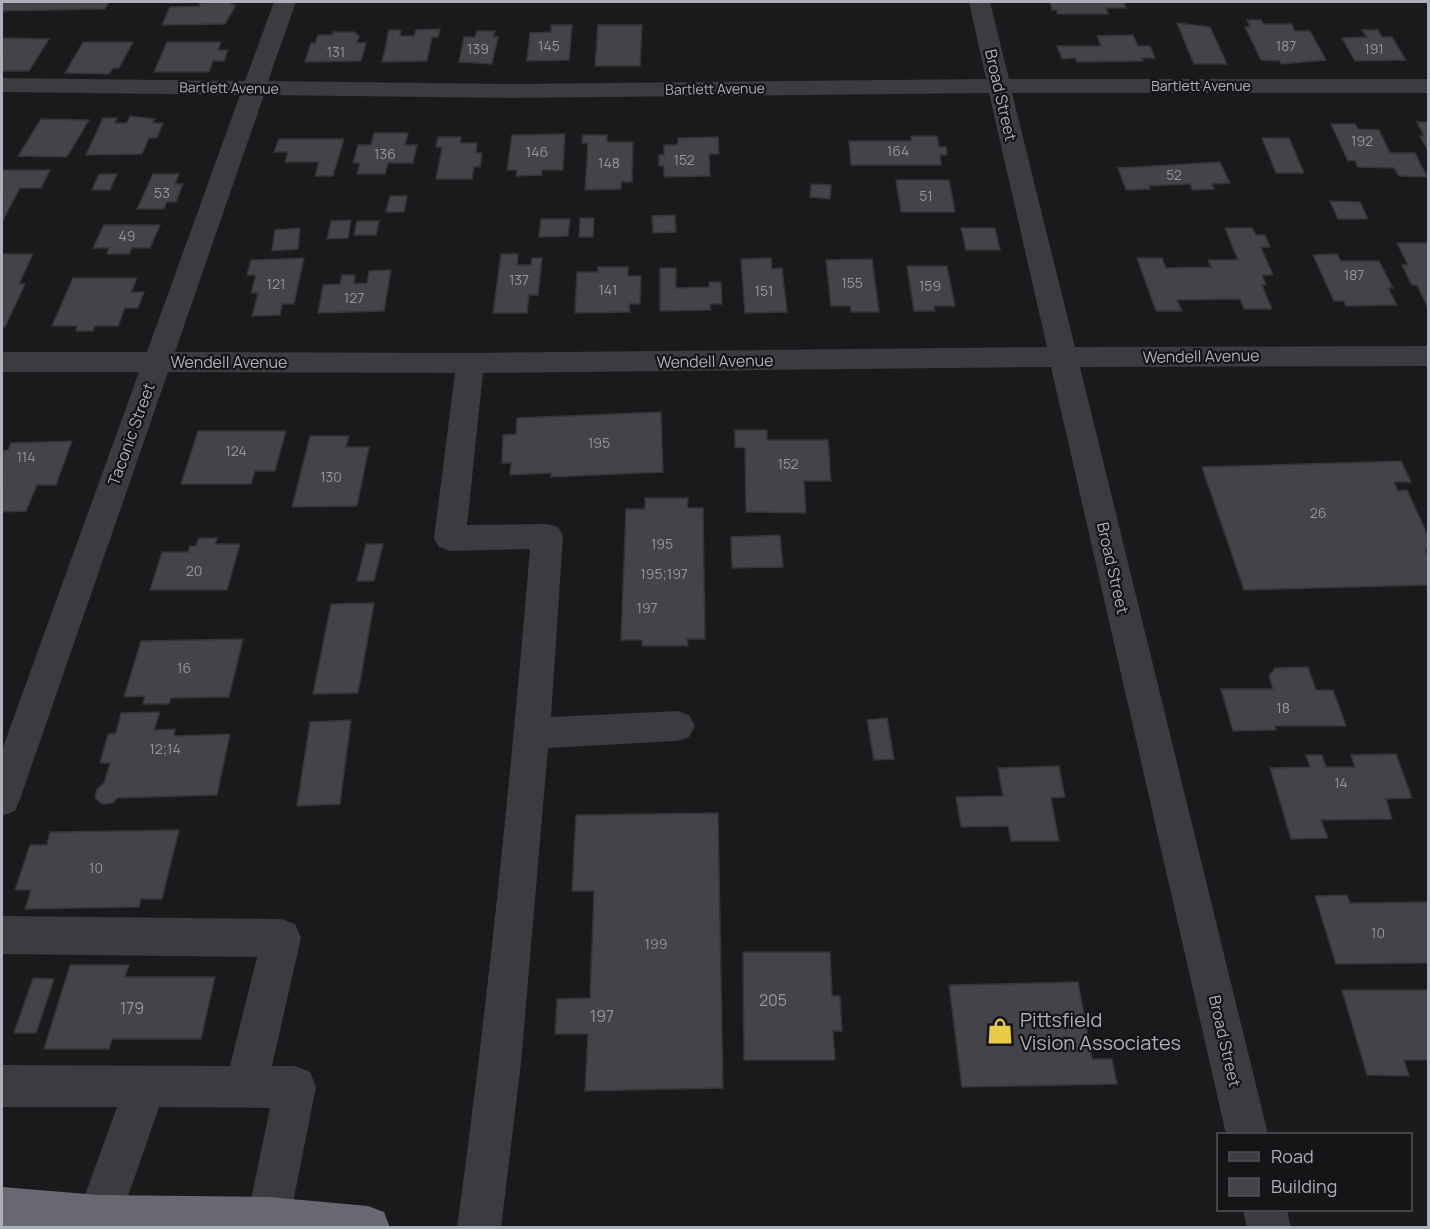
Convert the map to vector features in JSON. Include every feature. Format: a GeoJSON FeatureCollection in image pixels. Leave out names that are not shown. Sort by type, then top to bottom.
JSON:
{"type":"FeatureCollection","features":[{"type":"Feature","properties":{"kind":"highway"},"geometry":{"type":"LineString","coordinates":[[2,1209],[99,1217],[269,1219],[368,1227]]}},
{"type":"Feature","properties":{"kind":"street","name":"Taconic Street"},"geometry":{"type":"LineString","coordinates":[[2,799],[285,2]]}},
{"type":"Feature","properties":{"kind":"street","name":"Broad Street"},"geometry":{"type":"LineString","coordinates":[[979,2],[1247,1133]]}},
{"type":"Feature","properties":{"kind":"street","name":"Bartlett Avenue"},"geometry":{"type":"LineString","coordinates":[[2,85],[525,91],[999,86],[1428,86]]}},
{"type":"Feature","properties":{"kind":"street","name":"Wendell Avenue"},"geometry":{"type":"LineString","coordinates":[[2,362],[470,363],[1428,356]]}},
{"type":"Feature","properties":{"kind":"street"},"geometry":{"type":"LineString","coordinates":[[470,363],[450,538],[547,536],[532,733],[495,1106],[478,1227]]}},
{"type":"Feature","properties":{"kind":"street"},"geometry":{"type":"LineString","coordinates":[[532,733],[677,726]]}},
{"type":"Feature","properties":{"kind":"street"},"geometry":{"type":"LineString","coordinates":[[2,935],[281,938],[246,1087]]}},
{"type":"Feature","properties":{"kind":"street"},"geometry":{"type":"LineString","coordinates":[[99,1217],[147,1085]]}},
{"type":"Feature","properties":{"kind":"street"},"geometry":{"type":"LineString","coordinates":[[2,1086],[295,1087],[269,1219]]}},
{"type":"Feature","properties":{"kind":"street"},"geometry":{"type":"LineString","coordinates":[[1265,1211],[1269,1227]]}},
{"type":"Feature","properties":{"kind":"building"},"geometry":{"type":"Polygon","coordinates":[[[2,2],[109,2],[105,9],[2,11],[2,2]]]}},
{"type":"Feature","properties":{"kind":"building"},"geometry":{"type":"Polygon","coordinates":[[[233,2],[231,5],[236,5],[225,24],[162,25],[170,7],[199,6],[200,3],[233,2]]]}},
{"type":"Feature","properties":{"kind":"building"},"geometry":{"type":"Polygon","coordinates":[[[1050,2],[1124,2],[1126,8],[1106,8],[1108,14],[1057,14],[1057,10],[1052,10],[1050,2]]]}},
{"type":"Feature","properties":{"kind":"building"},"geometry":{"type":"Polygon","coordinates":[[[1247,20],[1261,20],[1264,24],[1292,24],[1295,31],[1310,31],[1326,60],[1281,64],[1280,61],[1261,60],[1245,27],[1250,27],[1247,20]]]}},
{"type":"Feature","properties":{"kind":"building"},"geometry":{"type":"Polygon","coordinates":[[[1177,23],[1210,27],[1227,64],[1194,64],[1177,23]]]}},
{"type":"Feature","properties":{"kind":"building"},"geometry":{"type":"Polygon","coordinates":[[[551,25],[572,25],[569,60],[527,61],[530,33],[551,32],[551,25]]]}},
{"type":"Feature","properties":{"kind":"building"},"geometry":{"type":"Polygon","coordinates":[[[598,25],[642,25],[640,66],[595,66],[598,25]]]}},
{"type":"Feature","properties":{"kind":"building"},"geometry":{"type":"Polygon","coordinates":[[[440,29],[438,37],[432,37],[427,61],[382,62],[389,30],[401,30],[400,36],[414,36],[416,30],[440,29]]]}},
{"type":"Feature","properties":{"kind":"building"},"geometry":{"type":"Polygon","coordinates":[[[1362,30],[1378,30],[1382,37],[1392,37],[1406,60],[1355,61],[1342,38],[1367,37],[1362,30]]]}},
{"type":"Feature","properties":{"kind":"building"},"geometry":{"type":"Polygon","coordinates":[[[477,31],[495,31],[493,37],[498,37],[492,64],[459,62],[464,37],[475,37],[477,31]]]}},
{"type":"Feature","properties":{"kind":"building"},"geometry":{"type":"Polygon","coordinates":[[[333,32],[354,32],[359,36],[357,43],[366,43],[361,61],[305,62],[311,43],[315,43],[318,35],[332,35],[333,32]]]}},
{"type":"Feature","properties":{"kind":"building"},"geometry":{"type":"Polygon","coordinates":[[[1133,35],[1138,46],[1150,46],[1155,58],[1142,58],[1143,61],[1077,62],[1075,58],[1062,59],[1057,46],[1101,46],[1097,36],[1133,35]]]}},
{"type":"Feature","properties":{"kind":"building"},"geometry":{"type":"Polygon","coordinates":[[[3,38],[49,39],[29,71],[2,71],[3,38]]]}},
{"type":"Feature","properties":{"kind":"building"},"geometry":{"type":"Polygon","coordinates":[[[83,42],[133,42],[119,68],[113,68],[109,74],[65,73],[83,42]]]}},
{"type":"Feature","properties":{"kind":"building"},"geometry":{"type":"Polygon","coordinates":[[[167,42],[221,42],[218,50],[228,50],[224,61],[213,61],[209,72],[154,72],[167,42]]]}},
{"type":"Feature","properties":{"kind":"building"},"geometry":{"type":"Polygon","coordinates":[[[130,116],[155,119],[153,123],[163,123],[157,138],[149,138],[142,154],[86,155],[103,118],[117,118],[115,123],[127,123],[130,116]]]}},
{"type":"Feature","properties":{"kind":"building"},"geometry":{"type":"Polygon","coordinates":[[[41,119],[89,120],[67,157],[18,156],[41,119]]]}},
{"type":"Feature","properties":{"kind":"building"},"geometry":{"type":"Polygon","coordinates":[[[1417,122],[1428,122],[1428,151],[1420,136],[1424,136],[1417,122]]]}},
{"type":"Feature","properties":{"kind":"building"},"geometry":{"type":"Polygon","coordinates":[[[1331,124],[1355,124],[1358,129],[1379,130],[1390,153],[1415,153],[1427,177],[1399,176],[1394,168],[1358,167],[1355,160],[1348,161],[1331,124]]]}},
{"type":"Feature","properties":{"kind":"building"},"geometry":{"type":"Polygon","coordinates":[[[374,133],[408,133],[405,145],[417,145],[413,163],[388,163],[385,174],[357,174],[360,163],[353,163],[358,145],[371,145],[374,133]]]}},
{"type":"Feature","properties":{"kind":"building"},"geometry":{"type":"Polygon","coordinates":[[[565,134],[563,170],[542,170],[542,175],[516,176],[517,170],[507,170],[512,135],[565,134]]]}},
{"type":"Feature","properties":{"kind":"building"},"geometry":{"type":"Polygon","coordinates":[[[583,135],[607,135],[607,142],[633,142],[632,182],[621,182],[621,189],[585,190],[588,143],[582,143],[583,135]]]}},
{"type":"Feature","properties":{"kind":"building"},"geometry":{"type":"Polygon","coordinates":[[[911,136],[937,136],[939,147],[946,147],[947,155],[940,155],[941,165],[851,165],[849,141],[911,141],[911,136]]]}},
{"type":"Feature","properties":{"kind":"building"},"geometry":{"type":"Polygon","coordinates":[[[438,137],[461,137],[460,143],[477,143],[476,153],[482,153],[480,167],[474,167],[472,179],[436,179],[442,147],[436,147],[438,137]]]}},
{"type":"Feature","properties":{"kind":"building"},"geometry":{"type":"Polygon","coordinates":[[[718,137],[719,154],[709,154],[710,176],[664,177],[664,166],[659,166],[659,155],[664,155],[664,145],[678,145],[678,138],[718,137]]]}},
{"type":"Feature","properties":{"kind":"building"},"geometry":{"type":"Polygon","coordinates":[[[1262,138],[1289,138],[1304,173],[1276,173],[1262,138]]]}},
{"type":"Feature","properties":{"kind":"building"},"geometry":{"type":"Polygon","coordinates":[[[279,139],[344,139],[333,176],[315,176],[319,162],[285,162],[288,152],[274,152],[279,139]]]}},
{"type":"Feature","properties":{"kind":"building"},"geometry":{"type":"Polygon","coordinates":[[[1220,162],[1230,183],[1212,184],[1214,189],[1192,190],[1190,184],[1149,186],[1150,189],[1126,190],[1118,168],[1220,162]]]}},
{"type":"Feature","properties":{"kind":"building"},"geometry":{"type":"Polygon","coordinates":[[[2,170],[50,170],[41,188],[20,188],[3,220],[2,170]]]}},
{"type":"Feature","properties":{"kind":"building"},"geometry":{"type":"Polygon","coordinates":[[[99,174],[117,174],[110,190],[92,190],[99,174]]]}},
{"type":"Feature","properties":{"kind":"building"},"geometry":{"type":"Polygon","coordinates":[[[153,174],[179,174],[175,184],[183,184],[176,202],[167,202],[164,209],[137,209],[153,174]]]}},
{"type":"Feature","properties":{"kind":"building"},"geometry":{"type":"Polygon","coordinates":[[[896,180],[949,180],[955,212],[901,212],[896,180]]]}},
{"type":"Feature","properties":{"kind":"building"},"geometry":{"type":"Polygon","coordinates":[[[811,184],[831,185],[830,199],[810,197],[811,184]]]}},
{"type":"Feature","properties":{"kind":"building"},"geometry":{"type":"Polygon","coordinates":[[[390,196],[407,196],[404,212],[386,212],[390,196]]]}},
{"type":"Feature","properties":{"kind":"building"},"geometry":{"type":"Polygon","coordinates":[[[1330,201],[1360,202],[1368,219],[1338,219],[1330,201]]]}},
{"type":"Feature","properties":{"kind":"building"},"geometry":{"type":"Polygon","coordinates":[[[675,215],[676,232],[653,233],[652,216],[675,215]]]}},
{"type":"Feature","properties":{"kind":"building"},"geometry":{"type":"Polygon","coordinates":[[[580,218],[594,218],[593,237],[579,237],[580,218]]]}},
{"type":"Feature","properties":{"kind":"building"},"geometry":{"type":"Polygon","coordinates":[[[541,219],[570,219],[568,236],[539,237],[541,219]]]}},
{"type":"Feature","properties":{"kind":"building"},"geometry":{"type":"Polygon","coordinates":[[[351,220],[348,238],[327,239],[331,221],[351,220]]]}},
{"type":"Feature","properties":{"kind":"building"},"geometry":{"type":"Polygon","coordinates":[[[357,221],[379,221],[376,235],[354,235],[357,221]]]}},
{"type":"Feature","properties":{"kind":"building"},"geometry":{"type":"Polygon","coordinates":[[[104,225],[160,225],[150,248],[132,248],[129,254],[107,254],[109,248],[93,248],[104,225]]]}},
{"type":"Feature","properties":{"kind":"building"},"geometry":{"type":"Polygon","coordinates":[[[300,228],[298,249],[272,251],[275,230],[300,228]]]}},
{"type":"Feature","properties":{"kind":"building"},"geometry":{"type":"Polygon","coordinates":[[[961,228],[995,228],[1000,250],[966,250],[961,228]]]}},
{"type":"Feature","properties":{"kind":"building"},"geometry":{"type":"Polygon","coordinates":[[[1225,228],[1252,228],[1256,235],[1265,235],[1270,247],[1261,247],[1273,275],[1262,275],[1266,285],[1262,285],[1272,309],[1244,309],[1240,299],[1177,300],[1182,311],[1156,311],[1137,258],[1162,258],[1166,268],[1211,267],[1208,260],[1238,260],[1225,228]]]}},
{"type":"Feature","properties":{"kind":"building"},"geometry":{"type":"Polygon","coordinates":[[[1397,243],[1428,243],[1428,308],[1417,285],[1412,285],[1402,265],[1408,265],[1397,243]]]}},
{"type":"Feature","properties":{"kind":"building"},"geometry":{"type":"Polygon","coordinates":[[[2,254],[33,254],[19,284],[25,284],[5,327],[2,327],[2,254]]]}},
{"type":"Feature","properties":{"kind":"building"},"geometry":{"type":"Polygon","coordinates":[[[501,254],[518,254],[517,265],[531,265],[532,258],[542,258],[538,295],[529,295],[527,313],[493,313],[501,254]]]}},
{"type":"Feature","properties":{"kind":"building"},"geometry":{"type":"Polygon","coordinates":[[[1337,254],[1341,261],[1379,261],[1393,288],[1388,288],[1397,305],[1346,306],[1344,301],[1334,301],[1313,255],[1337,254]]]}},
{"type":"Feature","properties":{"kind":"building"},"geometry":{"type":"Polygon","coordinates":[[[304,258],[294,304],[282,304],[280,315],[252,316],[258,293],[251,293],[256,275],[247,275],[251,260],[304,258]]]}},
{"type":"Feature","properties":{"kind":"building"},"geometry":{"type":"Polygon","coordinates":[[[771,258],[772,269],[782,268],[787,312],[745,313],[741,259],[771,258]]]}},
{"type":"Feature","properties":{"kind":"building"},"geometry":{"type":"Polygon","coordinates":[[[872,259],[879,312],[851,312],[850,306],[831,306],[826,260],[872,259]]]}},
{"type":"Feature","properties":{"kind":"building"},"geometry":{"type":"Polygon","coordinates":[[[907,266],[947,266],[955,306],[934,306],[935,311],[914,311],[907,266]]]}},
{"type":"Feature","properties":{"kind":"building"},"geometry":{"type":"Polygon","coordinates":[[[598,267],[628,267],[628,276],[641,276],[640,304],[629,304],[630,312],[575,313],[577,272],[598,272],[598,267]]]}},
{"type":"Feature","properties":{"kind":"building"},"geometry":{"type":"Polygon","coordinates":[[[660,268],[676,268],[676,288],[709,287],[709,282],[721,282],[722,304],[710,304],[711,310],[660,311],[660,268]]]}},
{"type":"Feature","properties":{"kind":"building"},"geometry":{"type":"Polygon","coordinates":[[[391,270],[384,311],[318,313],[323,285],[340,284],[342,275],[355,275],[354,284],[367,283],[369,271],[391,270]]]}},
{"type":"Feature","properties":{"kind":"building"},"geometry":{"type":"Polygon","coordinates":[[[73,278],[137,278],[131,292],[144,292],[138,308],[125,308],[118,326],[95,326],[93,331],[76,331],[77,326],[52,326],[73,278]]]}},
{"type":"Feature","properties":{"kind":"building"},"geometry":{"type":"Polygon","coordinates":[[[661,412],[663,472],[551,477],[551,473],[510,475],[511,463],[502,463],[503,435],[516,434],[517,418],[661,412]]]}},
{"type":"Feature","properties":{"kind":"building"},"geometry":{"type":"Polygon","coordinates":[[[735,430],[767,430],[767,440],[828,440],[831,481],[804,481],[806,513],[746,512],[745,448],[735,447],[735,430]]]}},
{"type":"Feature","properties":{"kind":"building"},"geometry":{"type":"Polygon","coordinates":[[[198,431],[286,431],[275,471],[255,471],[251,484],[181,484],[198,431]]]}},
{"type":"Feature","properties":{"kind":"building"},"geometry":{"type":"Polygon","coordinates":[[[310,436],[349,436],[346,447],[369,447],[357,506],[292,507],[310,436]]]}},
{"type":"Feature","properties":{"kind":"building"},"geometry":{"type":"Polygon","coordinates":[[[72,441],[56,485],[37,485],[26,511],[2,512],[3,450],[8,450],[11,443],[72,441]]]}},
{"type":"Feature","properties":{"kind":"building"},"geometry":{"type":"Polygon","coordinates":[[[1401,461],[1411,482],[1394,482],[1398,491],[1407,490],[1428,536],[1428,549],[1425,549],[1428,557],[1428,585],[1244,590],[1202,467],[1401,461]]]}},
{"type":"Feature","properties":{"kind":"building"},"geometry":{"type":"Polygon","coordinates":[[[645,498],[688,498],[687,508],[703,508],[705,639],[687,639],[688,646],[642,646],[642,640],[621,640],[626,509],[645,509],[645,498]]]}},
{"type":"Feature","properties":{"kind":"building"},"geometry":{"type":"Polygon","coordinates":[[[780,535],[783,567],[732,568],[731,537],[780,535]]]}},
{"type":"Feature","properties":{"kind":"building"},"geometry":{"type":"Polygon","coordinates":[[[199,538],[217,538],[215,544],[240,544],[227,590],[150,590],[162,552],[188,552],[190,546],[196,546],[199,538]]]}},
{"type":"Feature","properties":{"kind":"building"},"geometry":{"type":"Polygon","coordinates":[[[366,544],[383,544],[374,581],[357,581],[366,544]]]}},
{"type":"Feature","properties":{"kind":"building"},"geometry":{"type":"Polygon","coordinates":[[[374,603],[358,693],[313,694],[331,604],[374,603]]]}},
{"type":"Feature","properties":{"kind":"building"},"geometry":{"type":"Polygon","coordinates":[[[243,639],[229,697],[171,698],[169,704],[143,704],[145,696],[124,697],[141,641],[243,639]]]}},
{"type":"Feature","properties":{"kind":"building"},"geometry":{"type":"Polygon","coordinates":[[[1308,667],[1316,690],[1333,690],[1346,726],[1275,726],[1276,730],[1233,731],[1221,689],[1273,689],[1269,676],[1275,668],[1308,667]]]}},
{"type":"Feature","properties":{"kind":"building"},"geometry":{"type":"Polygon","coordinates":[[[160,712],[154,730],[175,729],[174,736],[230,734],[217,795],[118,798],[112,803],[102,804],[95,798],[97,789],[104,783],[110,763],[100,763],[108,734],[116,733],[121,713],[160,712]]]}},
{"type":"Feature","properties":{"kind":"building"},"geometry":{"type":"Polygon","coordinates":[[[887,718],[894,759],[874,760],[867,720],[887,718]]]}},
{"type":"Feature","properties":{"kind":"building"},"geometry":{"type":"Polygon","coordinates":[[[351,720],[340,804],[297,806],[310,722],[351,720]]]}},
{"type":"Feature","properties":{"kind":"building"},"geometry":{"type":"Polygon","coordinates":[[[1396,754],[1412,798],[1386,799],[1392,819],[1321,820],[1328,838],[1291,839],[1270,768],[1310,767],[1306,755],[1322,755],[1326,767],[1355,767],[1351,755],[1396,754]]]}},
{"type":"Feature","properties":{"kind":"building"},"geometry":{"type":"Polygon","coordinates":[[[1059,766],[1065,797],[1051,798],[1059,841],[1011,841],[1008,826],[961,827],[956,797],[1003,796],[998,768],[1059,766]]]}},
{"type":"Feature","properties":{"kind":"building"},"geometry":{"type":"Polygon","coordinates":[[[718,813],[723,1088],[585,1091],[588,1034],[555,1034],[557,999],[590,998],[594,891],[572,891],[576,815],[718,813]]]}},
{"type":"Feature","properties":{"kind":"building"},"geometry":{"type":"Polygon","coordinates":[[[179,830],[162,899],[141,899],[139,907],[25,909],[31,890],[15,890],[30,845],[47,845],[50,832],[179,830]]]}},
{"type":"Feature","properties":{"kind":"building"},"geometry":{"type":"Polygon","coordinates":[[[1347,895],[1350,903],[1428,902],[1428,963],[1336,964],[1315,896],[1347,895]]]}},
{"type":"Feature","properties":{"kind":"building"},"geometry":{"type":"Polygon","coordinates":[[[743,952],[830,952],[832,996],[840,996],[842,1031],[833,1031],[835,1060],[744,1060],[743,952]]]}},
{"type":"Feature","properties":{"kind":"building"},"geometry":{"type":"Polygon","coordinates":[[[70,965],[129,965],[125,977],[215,977],[201,1039],[112,1039],[109,1049],[44,1049],[70,965]]]}},
{"type":"Feature","properties":{"kind":"building"},"geometry":{"type":"Polygon","coordinates":[[[33,978],[54,979],[36,1033],[14,1033],[33,978]]]}},
{"type":"Feature","properties":{"kind":"building"},"geometry":{"type":"Polygon","coordinates":[[[1078,982],[1092,1059],[1112,1059],[1117,1084],[962,1087],[949,985],[1078,982]]]}},
{"type":"Feature","properties":{"kind":"building"},"geometry":{"type":"Polygon","coordinates":[[[1342,990],[1428,990],[1428,1060],[1404,1060],[1409,1076],[1367,1075],[1342,990]]]}},
{"type":"Feature","properties":{"kind":"place","name":"Pittsfield Vision Associates"},"geometry":{"type":"Point","coordinates":[1000,1031]}}]}
